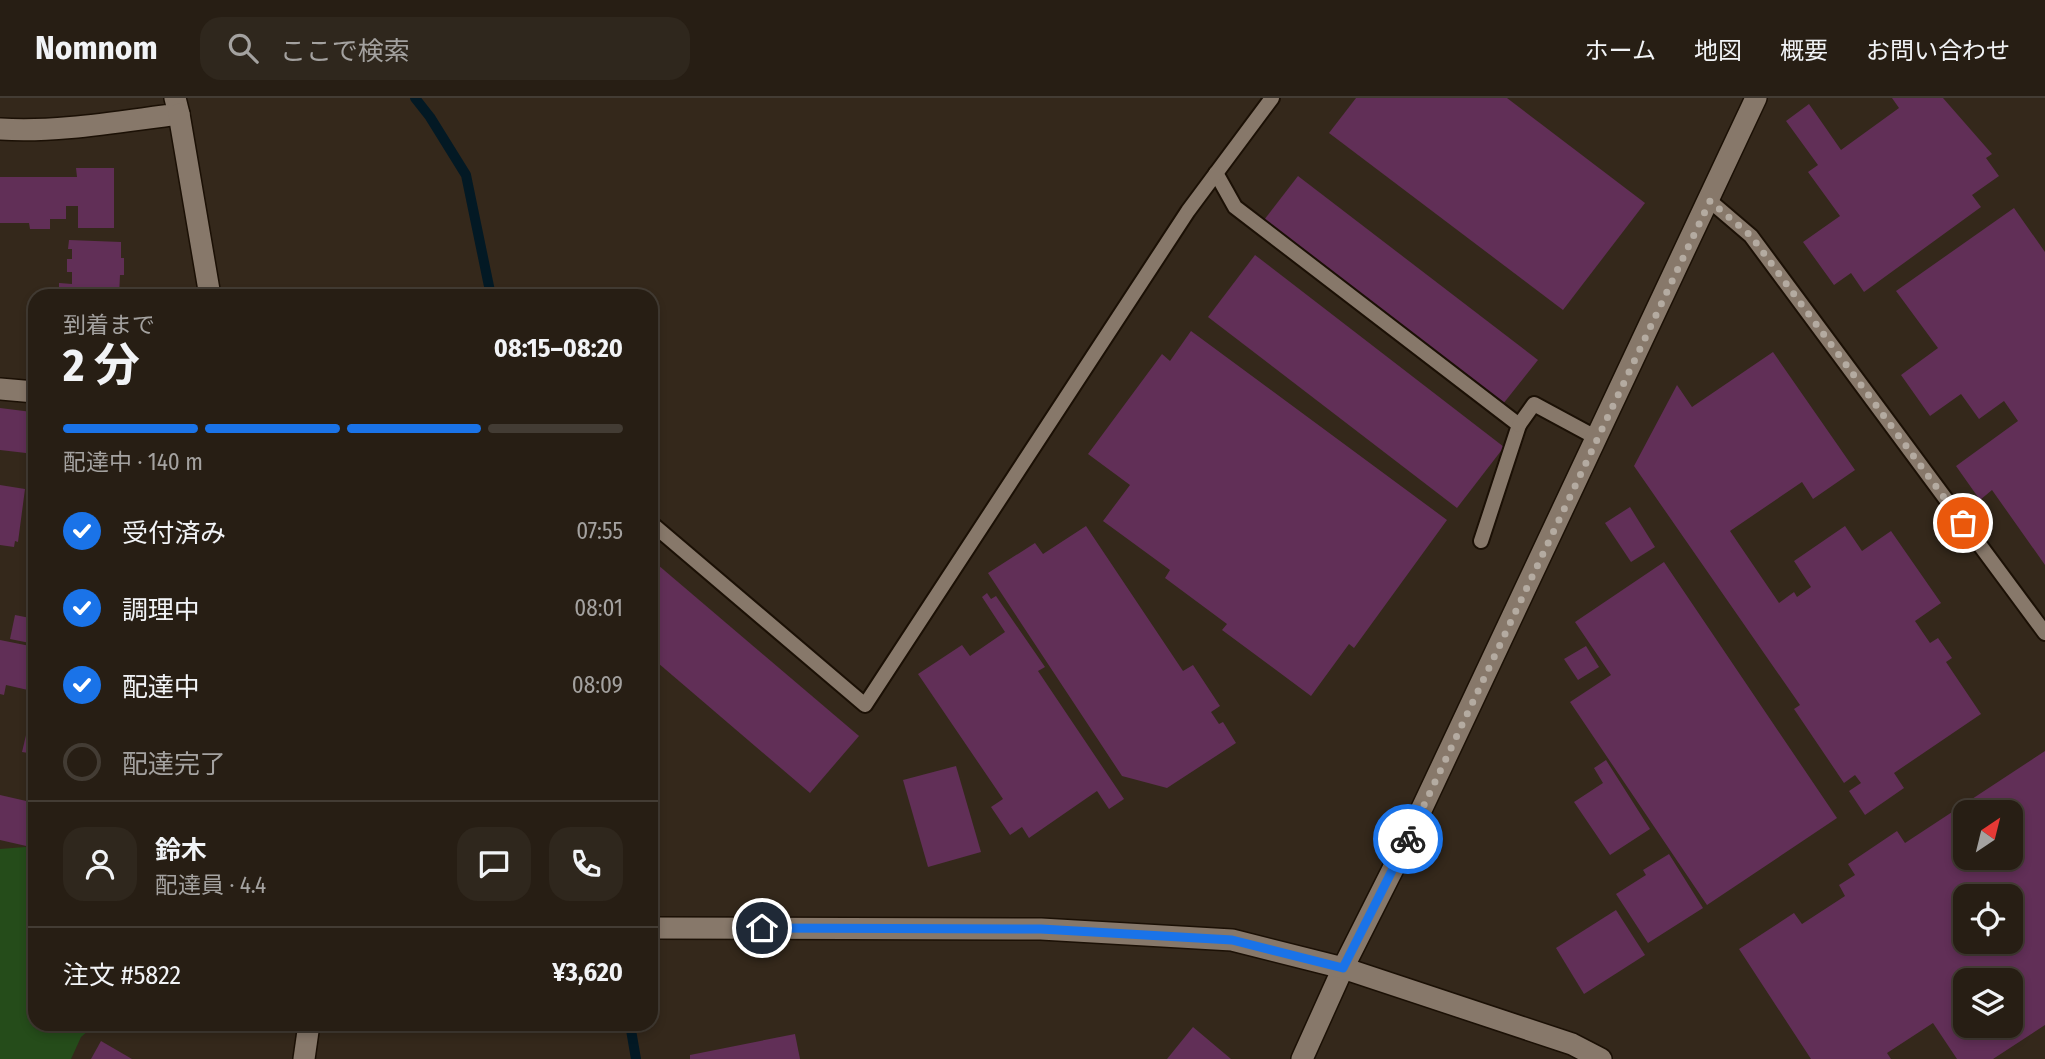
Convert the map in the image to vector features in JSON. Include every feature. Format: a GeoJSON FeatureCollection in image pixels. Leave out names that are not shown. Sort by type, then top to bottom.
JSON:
{"type":"FeatureCollection","features":[{"type":"Feature","properties":{"kind":"street"},"geometry":{"type":"LineString","coordinates":[[1302,1059],[1710,201],[1756,98]]}},
{"type":"Feature","properties":{"kind":"street"},"geometry":{"type":"LineString","coordinates":[[0,129],[20,131],[60,127],[177,106],[209,289]]}},
{"type":"Feature","properties":{"kind":"street"},"geometry":{"type":"LineString","coordinates":[[0,389],[28,391]]}},
{"type":"Feature","properties":{"kind":"street"},"geometry":{"type":"LineString","coordinates":[[658,928],[1041,929],[1232,940],[1343,968],[1572,1044],[1601,1059]]}},
{"type":"Feature","properties":{"kind":"street"},"geometry":{"type":"LineString","coordinates":[[304,1059],[308,1031]]}},
{"type":"Feature","properties":{"kind":"lane"},"geometry":{"type":"LineString","coordinates":[[658,529],[865,705],[1188,211],[1272,98]]}},
{"type":"Feature","properties":{"kind":"lane"},"geometry":{"type":"LineString","coordinates":[[1216,173],[1234,207],[1520,425]]}},
{"type":"Feature","properties":{"kind":"lane"},"geometry":{"type":"LineString","coordinates":[[1710,201],[1751,236],[2045,634]]}},
{"type":"Feature","properties":{"kind":"lane"},"geometry":{"type":"LineString","coordinates":[[1481,541],[1520,425],[1534,404],[1597,438]]}},
{"type":"Feature","properties":{"kind":"green space"},"geometry":{"type":"Polygon","coordinates":[[[28,848],[28,1031],[88,1031],[81,1037],[71,1059],[0,1059],[0,849],[28,848]]]}},
{"type":"Feature","properties":{"kind":"building"},"geometry":{"type":"Polygon","coordinates":[[[1356,98],[1507,98],[1645,203],[1563,310],[1329,133],[1356,98]]]}},
{"type":"Feature","properties":{"kind":"building"},"geometry":{"type":"Polygon","coordinates":[[[1892,98],[1943,98],[1992,154],[1986,158],[1999,176],[1972,195],[1981,207],[1864,292],[1851,273],[1834,285],[1803,242],[1840,216],[1808,172],[1818,165],[1786,121],[1809,104],[1841,150],[1899,108],[1892,98]]]}},
{"type":"Feature","properties":{"kind":"building"},"geometry":{"type":"Polygon","coordinates":[[[76,168],[114,168],[114,228],[78,228],[78,206],[66,206],[66,219],[50,219],[50,229],[30,229],[29,223],[0,223],[0,177],[77,177],[76,168]]]}},
{"type":"Feature","properties":{"kind":"building"},"geometry":{"type":"Polygon","coordinates":[[[1298,176],[1538,360],[1503,404],[1264,220],[1298,176]]]}},
{"type":"Feature","properties":{"kind":"building"},"geometry":{"type":"Polygon","coordinates":[[[2014,208],[2045,252],[2045,565],[1992,490],[1980,500],[1956,466],[2018,421],[2004,401],[1979,419],[1961,394],[1930,416],[1901,375],[1938,348],[1896,291],[2014,208]]]}},
{"type":"Feature","properties":{"kind":"building"},"geometry":{"type":"Polygon","coordinates":[[[69,240],[121,242],[124,275],[120,275],[119,289],[59,289],[59,283],[72,284],[72,272],[67,272],[67,259],[72,259],[72,249],[68,249],[69,240]]]}},
{"type":"Feature","properties":{"kind":"building"},"geometry":{"type":"Polygon","coordinates":[[[1255,255],[1504,447],[1457,508],[1208,317],[1255,255]]]}},
{"type":"Feature","properties":{"kind":"building"},"geometry":{"type":"Polygon","coordinates":[[[1191,331],[1447,520],[1354,648],[1349,644],[1311,696],[1222,630],[1227,624],[1165,578],[1170,570],[1103,521],[1130,485],[1088,454],[1162,354],[1170,361],[1191,331]]]}},
{"type":"Feature","properties":{"kind":"building"},"geometry":{"type":"Polygon","coordinates":[[[1773,352],[1855,470],[1813,499],[1802,482],[1730,531],[1779,603],[1794,592],[1797,597],[1811,587],[1794,561],[1845,526],[1862,551],[1891,531],[1941,603],[1915,621],[1930,643],[1938,638],[1952,658],[1946,662],[1981,714],[1894,773],[1904,788],[1865,815],[1849,791],[1861,783],[1855,775],[1844,783],[1794,709],[1800,705],[1634,466],[1677,385],[1692,407],[1773,352]]]}},
{"type":"Feature","properties":{"kind":"building"},"geometry":{"type":"Polygon","coordinates":[[[0,408],[28,412],[26,453],[0,450],[0,408]]]}},
{"type":"Feature","properties":{"kind":"building"},"geometry":{"type":"Polygon","coordinates":[[[0,485],[25,489],[18,542],[15,541],[14,547],[0,545],[0,485]]]}},
{"type":"Feature","properties":{"kind":"building"},"geometry":{"type":"Polygon","coordinates":[[[1630,507],[1655,547],[1631,562],[1605,523],[1630,507]]]}},
{"type":"Feature","properties":{"kind":"building"},"geometry":{"type":"Polygon","coordinates":[[[1086,526],[1183,671],[1193,665],[1220,706],[1211,712],[1219,724],[1223,722],[1236,743],[1167,788],[1122,776],[988,573],[1035,543],[1043,554],[1086,526]]]}},
{"type":"Feature","properties":{"kind":"building"},"geometry":{"type":"Polygon","coordinates":[[[1664,562],[1837,818],[1707,905],[1570,702],[1611,675],[1575,622],[1664,562]]]}},
{"type":"Feature","properties":{"kind":"building"},"geometry":{"type":"Polygon","coordinates":[[[658,565],[859,736],[810,793],[658,663],[658,565]]]}},
{"type":"Feature","properties":{"kind":"building"},"geometry":{"type":"Polygon","coordinates":[[[987,593],[991,599],[996,596],[1045,667],[1038,671],[1124,799],[1109,809],[1097,791],[1029,838],[1022,827],[1010,835],[991,807],[1003,799],[918,674],[962,645],[970,656],[1005,632],[982,597],[987,593]]]}},
{"type":"Feature","properties":{"kind":"building"},"geometry":{"type":"Polygon","coordinates":[[[15,615],[28,618],[28,643],[10,639],[15,615]]]}},
{"type":"Feature","properties":{"kind":"building"},"geometry":{"type":"Polygon","coordinates":[[[0,640],[28,646],[28,690],[6,685],[4,695],[0,694],[0,640]]]}},
{"type":"Feature","properties":{"kind":"building"},"geometry":{"type":"Polygon","coordinates":[[[1586,646],[1599,667],[1578,680],[1564,659],[1586,646]]]}},
{"type":"Feature","properties":{"kind":"building"},"geometry":{"type":"Polygon","coordinates":[[[28,727],[28,753],[22,752],[28,727]]]}},
{"type":"Feature","properties":{"kind":"building"},"geometry":{"type":"Polygon","coordinates":[[[2045,751],[2045,1025],[1993,1059],[1957,1059],[1933,1023],[1887,1053],[1891,1059],[1811,1059],[1739,949],[1794,913],[1802,924],[1845,896],[1839,885],[1855,875],[1848,864],[1897,831],[1905,843],[1953,811],[1953,870],[2023,870],[2023,800],[1970,800],[2045,751]]]}},
{"type":"Feature","properties":{"kind":"building"},"geometry":{"type":"Polygon","coordinates":[[[1606,760],[1650,829],[1610,855],[1574,802],[1603,783],[1594,768],[1606,760]]]}},
{"type":"Feature","properties":{"kind":"building"},"geometry":{"type":"Polygon","coordinates":[[[956,766],[981,852],[928,867],[903,780],[956,766]]]}},
{"type":"Feature","properties":{"kind":"building"},"geometry":{"type":"Polygon","coordinates":[[[0,795],[28,801],[28,846],[0,840],[0,795]]]}},
{"type":"Feature","properties":{"kind":"building"},"geometry":{"type":"Polygon","coordinates":[[[1669,854],[1703,908],[1648,943],[1616,894],[1646,875],[1643,870],[1669,854]]]}},
{"type":"Feature","properties":{"kind":"building"},"geometry":{"type":"Polygon","coordinates":[[[1616,910],[1645,955],[1584,994],[1556,948],[1616,910]]]}},
{"type":"Feature","properties":{"kind":"building"},"geometry":{"type":"Polygon","coordinates":[[[1193,1027],[1231,1059],[1167,1059],[1193,1027]]]}},
{"type":"Feature","properties":{"kind":"building"},"geometry":{"type":"Polygon","coordinates":[[[795,1034],[800,1059],[690,1059],[690,1055],[795,1034]]]}},
{"type":"Feature","properties":{"kind":"building"},"geometry":{"type":"Polygon","coordinates":[[[101,1041],[132,1059],[91,1059],[101,1041]]]}},
{"type":"Feature","properties":{"kind":"waterway"},"geometry":{"type":"LineString","coordinates":[[415,98],[466,175],[490,289]]}},
{"type":"Feature","properties":{"kind":"waterway"},"geometry":{"type":"LineString","coordinates":[[631,1031],[636,1059]]}},
{"type":"Feature","properties":{"kind":"way so far"},"geometry":{"type":"LineString","coordinates":[[1408,839],[1710,201],[1751,236],[1963,523]]}},
{"type":"Feature","properties":{"kind":"route"},"geometry":{"type":"LineString","coordinates":[[762,928],[1041,929],[1232,940],[1343,968],[1408,839]]}}]}
